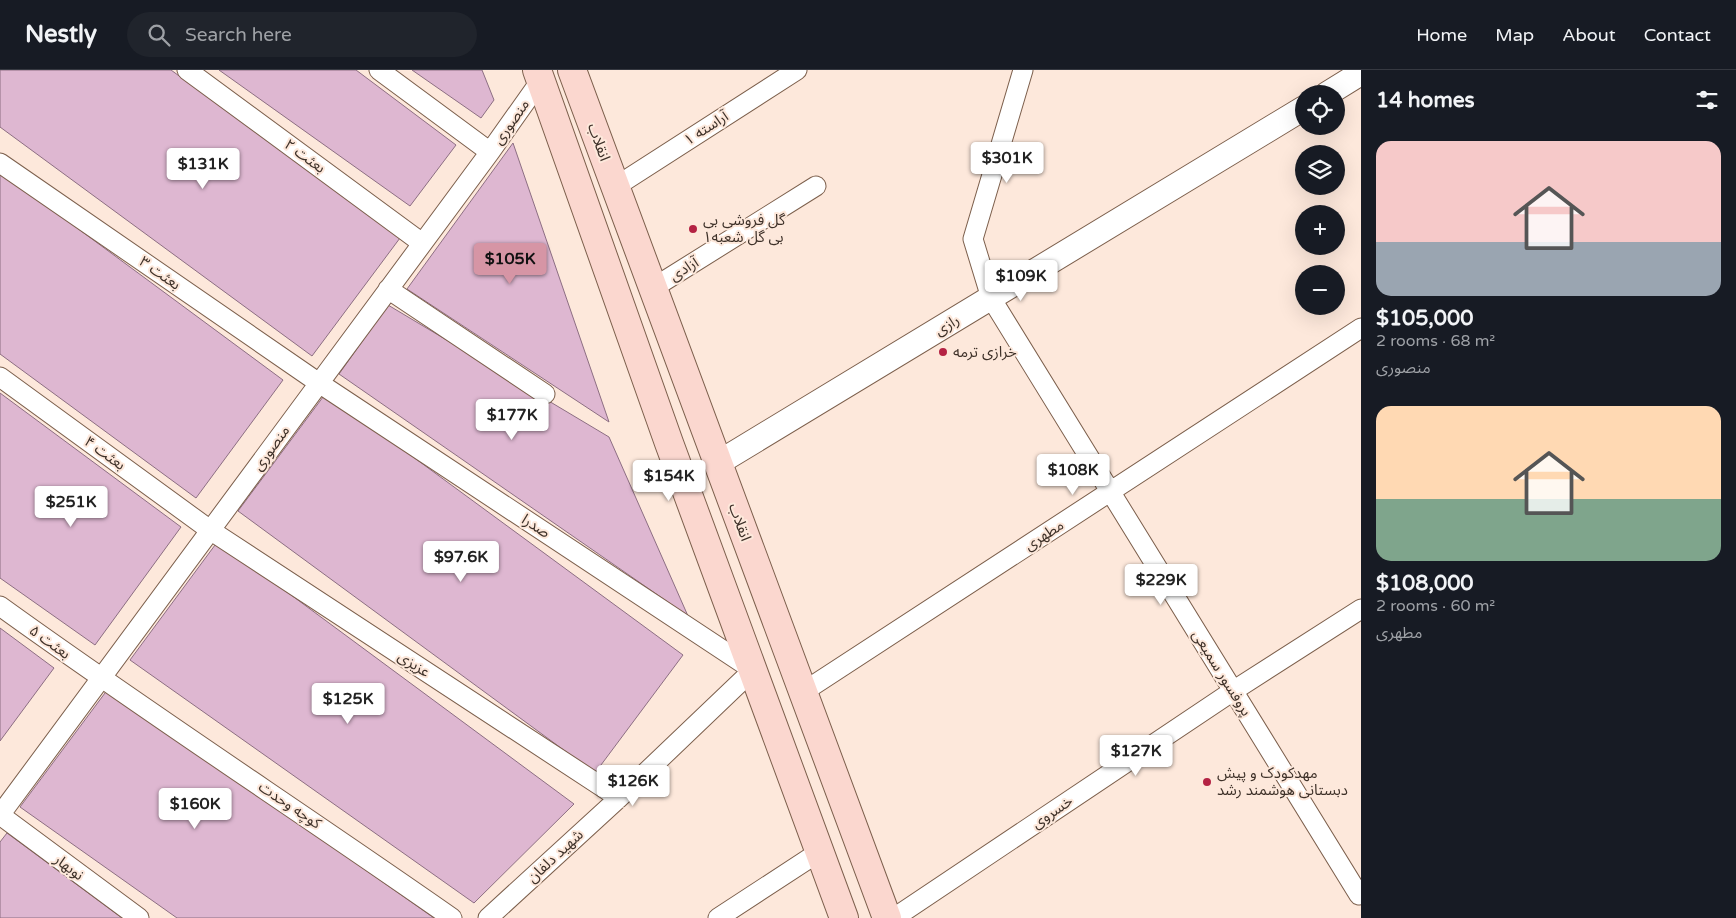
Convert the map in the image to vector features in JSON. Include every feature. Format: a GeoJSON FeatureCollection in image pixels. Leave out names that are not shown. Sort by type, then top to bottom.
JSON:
{"type":"FeatureCollection","features":[{"type":"Feature","properties":{"kind":"main road","name":"انقلاب"},"geometry":{"type":"LineString","coordinates":[[572,70],[887,918]]}},
{"type":"Feature","properties":{"kind":"main road"},"geometry":{"type":"LineString","coordinates":[[539,75],[669,442],[844,918]]}},
{"type":"Feature","properties":{"kind":"main road"},"geometry":{"type":"LineString","coordinates":[[584,201],[616,186]]}},
{"type":"Feature","properties":{"kind":"street","name":"بعثت ۲"},"geometry":{"type":"LineString","coordinates":[[187,70],[422,243]]}},
{"type":"Feature","properties":{"kind":"street"},"geometry":{"type":"LineString","coordinates":[[379,70],[490,152]]}},
{"type":"Feature","properties":{"kind":"street","name":"آراسته ۱"},"geometry":{"type":"LineString","coordinates":[[616,186],[798,70]]}},
{"type":"Feature","properties":{"kind":"street","name":"پروفسور سمیعی"},"geometry":{"type":"LineString","coordinates":[[1023,70],[973,239],[991,298],[1360,895]]}},
{"type":"Feature","properties":{"kind":"street"},"geometry":{"type":"LineString","coordinates":[[1342,85],[1361,73]]}},
{"type":"Feature","properties":{"kind":"street","name":"منصوری"},"geometry":{"type":"LineString","coordinates":[[0,815],[490,152],[539,75]]}},
{"type":"Feature","properties":{"kind":"street","name":"رازی"},"geometry":{"type":"LineString","coordinates":[[718,464],[1295,113]]}},
{"type":"Feature","properties":{"kind":"street","name":"بعثت ۳"},"geometry":{"type":"LineString","coordinates":[[0,163],[319,383]]}},
{"type":"Feature","properties":{"kind":"street","name":"آزادی"},"geometry":{"type":"LineString","coordinates":[[653,288],[816,186]]}},
{"type":"Feature","properties":{"kind":"street"},"geometry":{"type":"LineString","coordinates":[[388,289],[545,394]]}},
{"type":"Feature","properties":{"kind":"street","name":"مطهری"},"geometry":{"type":"LineString","coordinates":[[803,692],[1361,328]]}},
{"type":"Feature","properties":{"kind":"street","name":"بعثت ۴"},"geometry":{"type":"LineString","coordinates":[[0,377],[210,530]]}},
{"type":"Feature","properties":{"kind":"street","name":"صدرا"},"geometry":{"type":"LineString","coordinates":[[319,383],[753,670]]}},
{"type":"Feature","properties":{"kind":"street","name":"عزیزی"},"geometry":{"type":"LineString","coordinates":[[210,530],[619,798]]}},
{"type":"Feature","properties":{"kind":"street","name":"بعثت ۵"},"geometry":{"type":"LineString","coordinates":[[0,606],[100,679]]}},
{"type":"Feature","properties":{"kind":"street","name":"خسروی"},"geometry":{"type":"LineString","coordinates":[[894,918],[1233,691],[1361,609]]}},
{"type":"Feature","properties":{"kind":"street","name":"شهید دلفان"},"geometry":{"type":"LineString","coordinates":[[488,918],[619,798],[753,670]]}},
{"type":"Feature","properties":{"kind":"street","name":"کوچه وحدت"},"geometry":{"type":"LineString","coordinates":[[100,679],[339,839],[452,918]]}},
{"type":"Feature","properties":{"kind":"street","name":"نوبهار"},"geometry":{"type":"LineString","coordinates":[[0,815],[139,918]]}},
{"type":"Feature","properties":{"kind":"street"},"geometry":{"type":"LineString","coordinates":[[718,918],[819,852]]}},
{"type":"Feature","properties":{"kind":"building"},"geometry":{"type":"Polygon","coordinates":[[[0,70],[171,70],[400,238],[312,356],[0,127],[0,70]]]}},
{"type":"Feature","properties":{"kind":"building"},"geometry":{"type":"Polygon","coordinates":[[[219,70],[356,70],[456,145],[410,206],[219,70]]]}},
{"type":"Feature","properties":{"kind":"building"},"geometry":{"type":"Polygon","coordinates":[[[412,70],[482,70],[494,100],[481,118],[412,70]]]}},
{"type":"Feature","properties":{"kind":"building"},"geometry":{"type":"Polygon","coordinates":[[[513,143],[609,422],[407,289],[513,143]]]}},
{"type":"Feature","properties":{"kind":"building"},"geometry":{"type":"Polygon","coordinates":[[[0,171],[283,380],[196,498],[0,354],[0,171]]]}},
{"type":"Feature","properties":{"kind":"building"},"geometry":{"type":"Polygon","coordinates":[[[388,305],[609,437],[688,616],[339,374],[388,305]]]}},
{"type":"Feature","properties":{"kind":"building"},"geometry":{"type":"Polygon","coordinates":[[[0,393],[181,527],[95,645],[0,578],[0,393]]]}},
{"type":"Feature","properties":{"kind":"building"},"geometry":{"type":"Polygon","coordinates":[[[326,393],[683,655],[595,773],[238,511],[326,393]]]}},
{"type":"Feature","properties":{"kind":"building"},"geometry":{"type":"Polygon","coordinates":[[[218,541],[574,804],[474,903],[130,660],[218,541]]]}},
{"type":"Feature","properties":{"kind":"building"},"geometry":{"type":"Polygon","coordinates":[[[0,628],[54,668],[0,741],[0,628]]]}},
{"type":"Feature","properties":{"kind":"building"},"geometry":{"type":"Polygon","coordinates":[[[108,689],[434,918],[177,918],[20,807],[108,689]]]}},
{"type":"Feature","properties":{"kind":"building"},"geometry":{"type":"Polygon","coordinates":[[[7,833],[122,918],[0,918],[0,842],[7,833]]]}},
{"type":"Feature","properties":{"kind":"place","name":"گل فروشی بی بی گل شعبه۱"},"geometry":{"type":"Point","coordinates":[693,229]}},
{"type":"Feature","properties":{"kind":"place","name":"خرازی ترمه"},"geometry":{"type":"Point","coordinates":[943,352]}},
{"type":"Feature","properties":{"kind":"place","name":"مهدکودک و پیش دبستانی هوشمند رشد"},"geometry":{"type":"Point","coordinates":[1207,782]}}]}
